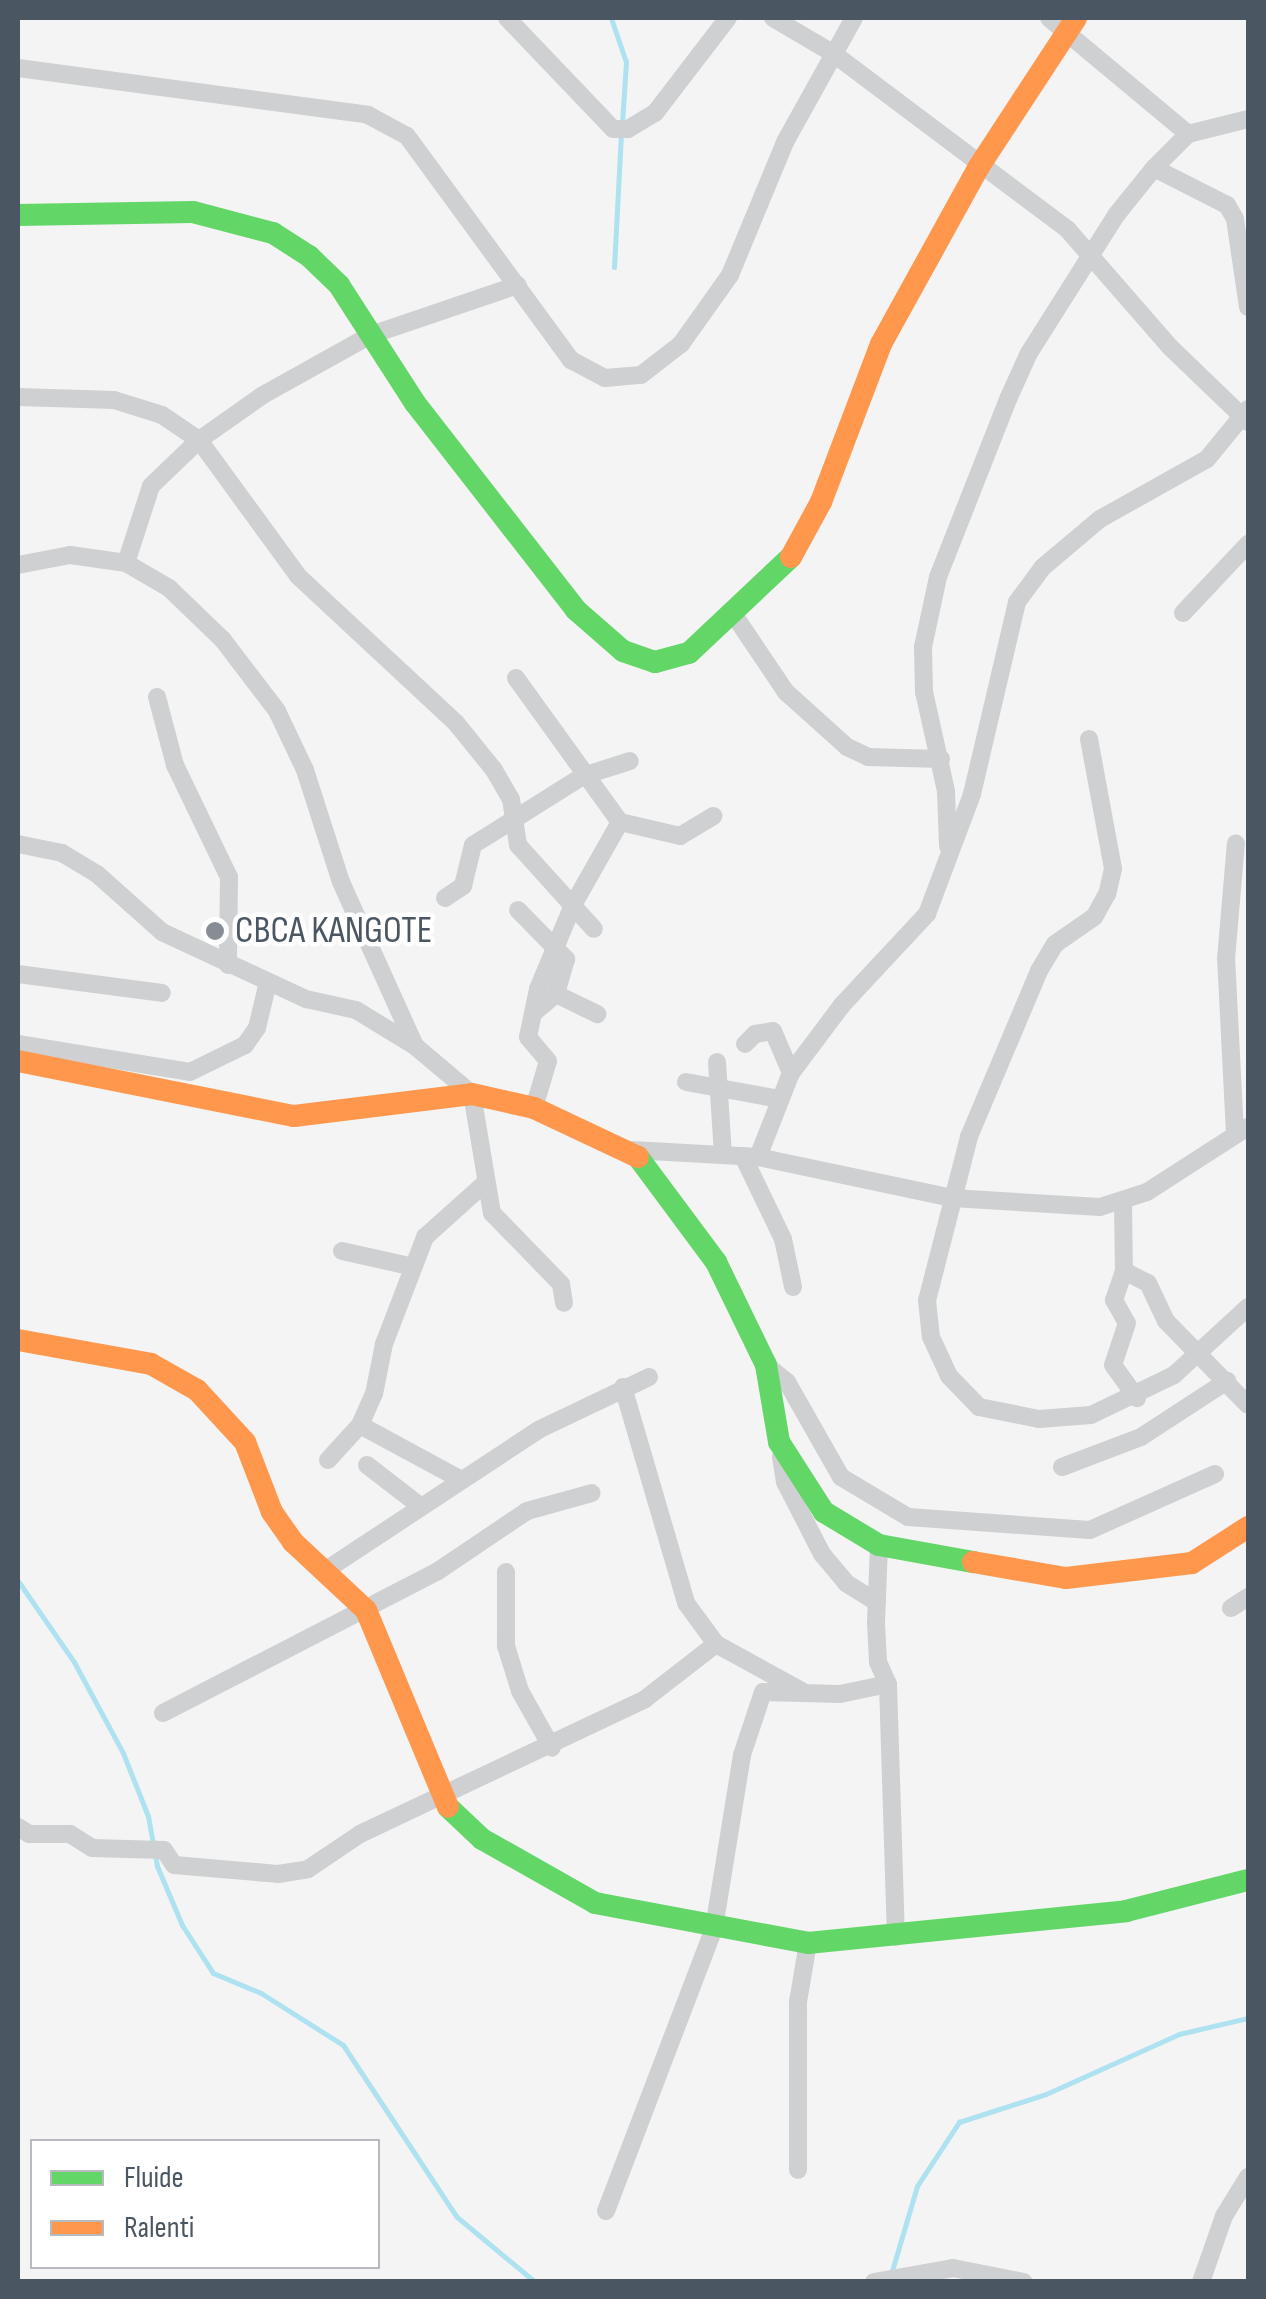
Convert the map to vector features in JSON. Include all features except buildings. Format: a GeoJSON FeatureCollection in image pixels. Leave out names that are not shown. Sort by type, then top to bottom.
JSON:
{"type":"FeatureCollection","features":[{"type":"Feature","properties":{"kind":"main road"},"geometry":{"type":"LineString","coordinates":[[18,216],[193,212],[273,233],[339,285],[371,336],[576,610],[623,651],[656,662],[689,653],[795,549],[821,502],[881,344],[1063,22]]}},
{"type":"Feature","properties":{"kind":"main road"},"geometry":{"type":"LineString","coordinates":[[18,1061],[294,1116],[472,1094],[534,1108],[632,1150],[716,1262],[766,1364],[779,1442],[824,1512],[879,1544],[1066,1578],[1192,1563],[1248,1527]]}},
{"type":"Feature","properties":{"kind":"main road"},"geometry":{"type":"LineString","coordinates":[[18,1340],[151,1364],[197,1390],[245,1442],[272,1512],[293,1542],[366,1610],[442,1800],[482,1839],[595,1903],[808,1943],[1126,1911],[1248,1880]]}},
{"type":"Feature","properties":{"kind":"street"},"geometry":{"type":"LineString","coordinates":[[507,18],[621,130],[655,113],[728,18]]}},
{"type":"Feature","properties":{"kind":"street"},"geometry":{"type":"LineString","coordinates":[[773,18],[834,54],[978,168],[1068,230],[1090,259],[1247,416],[1207,460],[1100,519],[1043,566],[1018,602],[972,794],[927,914],[842,1004],[791,1073],[751,1157],[783,1239],[793,1287]]}},
{"type":"Feature","properties":{"kind":"street"},"geometry":{"type":"LineString","coordinates":[[18,68],[368,114],[407,136],[440,172],[571,360],[605,378],[641,374],[681,344],[730,275],[785,142],[854,18]]}},
{"type":"Feature","properties":{"kind":"street"},"geometry":{"type":"LineString","coordinates":[[1063,22],[1188,134]]}},
{"type":"Feature","properties":{"kind":"street"},"geometry":{"type":"LineString","coordinates":[[948,860],[941,759],[924,692],[924,648],[938,577],[1029,353],[1090,259],[1154,168],[1188,134],[1248,119]]}},
{"type":"Feature","properties":{"kind":"street"},"geometry":{"type":"LineString","coordinates":[[1154,168],[1227,206],[1248,207]]}},
{"type":"Feature","properties":{"kind":"street"},"geometry":{"type":"LineString","coordinates":[[1227,206],[1236,219],[1248,307]]}},
{"type":"Feature","properties":{"kind":"street"},"geometry":{"type":"LineString","coordinates":[[126,563],[151,486],[199,440],[264,395],[371,336],[518,285]]}},
{"type":"Feature","properties":{"kind":"street"},"geometry":{"type":"LineString","coordinates":[[18,396],[114,400],[162,415],[199,440],[298,576],[456,724],[502,784],[518,846],[594,929]]}},
{"type":"Feature","properties":{"kind":"street"},"geometry":{"type":"LineString","coordinates":[[1183,613],[1248,544]]}},
{"type":"Feature","properties":{"kind":"street"},"geometry":{"type":"LineString","coordinates":[[18,565],[70,555],[126,563],[169,588],[223,640],[277,711],[305,770],[341,882],[416,1046]]}},
{"type":"Feature","properties":{"kind":"street"},"geometry":{"type":"LineString","coordinates":[[732,612],[786,692],[846,747],[868,758],[941,759]]}},
{"type":"Feature","properties":{"kind":"street"},"geometry":{"type":"LineString","coordinates":[[516,678],[620,822],[680,836],[712,816]]}},
{"type":"Feature","properties":{"kind":"street"},"geometry":{"type":"LineString","coordinates":[[157,697],[184,786],[228,876],[228,965]]}},
{"type":"Feature","properties":{"kind":"street"},"geometry":{"type":"LineString","coordinates":[[1089,739],[1113,869],[1107,894],[1094,917],[1055,944],[1039,971],[970,1137],[928,1300],[931,1337],[949,1376],[979,1407],[1040,1419],[1092,1415],[1137,1398],[1174,1375],[1248,1306]]}},
{"type":"Feature","properties":{"kind":"street"},"geometry":{"type":"LineString","coordinates":[[445,898],[463,886],[473,845],[511,817],[550,801],[584,776],[630,760]]}},
{"type":"Feature","properties":{"kind":"street"},"geometry":{"type":"LineString","coordinates":[[534,1108],[548,1062],[528,1038],[534,1013],[556,943],[573,905],[620,822]]}},
{"type":"Feature","properties":{"kind":"street"},"geometry":{"type":"LineString","coordinates":[[18,844],[62,853],[97,874],[162,932],[268,982],[356,1010],[416,1046],[472,1094],[483,1186],[492,1213],[561,1284],[564,1303]]}},
{"type":"Feature","properties":{"kind":"street"},"geometry":{"type":"LineString","coordinates":[[632,1150],[751,1157],[952,1198],[1047,1209],[1122,1203],[1242,1130],[1226,959],[1236,844]]}},
{"type":"Feature","properties":{"kind":"street"},"geometry":{"type":"LineString","coordinates":[[518,910],[556,943],[566,959],[556,994],[534,1013]]}},
{"type":"Feature","properties":{"kind":"street"},"geometry":{"type":"LineString","coordinates":[[18,974],[162,993]]}},
{"type":"Feature","properties":{"kind":"street"},"geometry":{"type":"LineString","coordinates":[[18,1044],[190,1072],[244,1045],[257,1028],[268,982]]}},
{"type":"Feature","properties":{"kind":"street"},"geometry":{"type":"LineString","coordinates":[[556,994],[597,1014]]}},
{"type":"Feature","properties":{"kind":"street"},"geometry":{"type":"LineString","coordinates":[[745,1044],[755,1034],[773,1031],[782,1039],[791,1073]]}},
{"type":"Feature","properties":{"kind":"street"},"geometry":{"type":"LineString","coordinates":[[717,1062],[722,1155]]}},
{"type":"Feature","properties":{"kind":"street"},"geometry":{"type":"LineString","coordinates":[[686,1082],[780,1099]]}},
{"type":"Feature","properties":{"kind":"street"},"geometry":{"type":"LineString","coordinates":[[328,1460],[360,1425],[410,1266],[425,1237],[483,1186]]}},
{"type":"Feature","properties":{"kind":"street"},"geometry":{"type":"LineString","coordinates":[[1122,1203],[1124,1271],[1114,1300],[1126,1322],[1114,1365],[1137,1398]]}},
{"type":"Feature","properties":{"kind":"street"},"geometry":{"type":"LineString","coordinates":[[342,1251],[410,1266]]}},
{"type":"Feature","properties":{"kind":"street"},"geometry":{"type":"LineString","coordinates":[[1124,1271],[1148,1284],[1166,1321],[1198,1349],[1248,1405]]}},
{"type":"Feature","properties":{"kind":"street"},"geometry":{"type":"LineString","coordinates":[[766,1364],[787,1382],[841,1477],[908,1517],[1090,1530],[1215,1474]]}},
{"type":"Feature","properties":{"kind":"street"},"geometry":{"type":"LineString","coordinates":[[326,1570],[458,1478],[623,1387],[649,1377]]}},
{"type":"Feature","properties":{"kind":"street"},"geometry":{"type":"LineString","coordinates":[[1062,1467],[1142,1437],[1227,1381]]}},
{"type":"Feature","properties":{"kind":"street"},"geometry":{"type":"LineString","coordinates":[[623,1387],[671,1568],[716,1644],[807,1693]]}},
{"type":"Feature","properties":{"kind":"street"},"geometry":{"type":"LineString","coordinates":[[360,1425],[458,1478]]}},
{"type":"Feature","properties":{"kind":"street"},"geometry":{"type":"LineString","coordinates":[[779,1442],[786,1482],[816,1544],[846,1583],[876,1602]]}},
{"type":"Feature","properties":{"kind":"street"},"geometry":{"type":"LineString","coordinates":[[367,1465],[419,1505]]}},
{"type":"Feature","properties":{"kind":"street"},"geometry":{"type":"LineString","coordinates":[[163,1712],[438,1572],[527,1511],[592,1493]]}},
{"type":"Feature","properties":{"kind":"street"},"geometry":{"type":"LineString","coordinates":[[879,1544],[878,1662],[888,1684],[896,1937]]}},
{"type":"Feature","properties":{"kind":"street"},"geometry":{"type":"LineString","coordinates":[[506,1572],[506,1646],[520,1691],[552,1748]]}},
{"type":"Feature","properties":{"kind":"street"},"geometry":{"type":"LineString","coordinates":[[1230,1608],[1248,1598]]}},
{"type":"Feature","properties":{"kind":"street"},"geometry":{"type":"LineString","coordinates":[[18,1827],[142,1854],[164,1850],[174,1865],[278,1874],[308,1868],[360,1834],[552,1748],[644,1699],[716,1644]]}},
{"type":"Feature","properties":{"kind":"street"},"geometry":{"type":"LineString","coordinates":[[606,2211],[714,1928],[742,1755],[763,1692],[807,1693],[888,1684]]}},
{"type":"Feature","properties":{"kind":"street"},"geometry":{"type":"LineString","coordinates":[[798,2170],[798,2002],[808,1943]]}},
{"type":"Feature","properties":{"kind":"street"},"geometry":{"type":"LineString","coordinates":[[1201,2282],[1224,2216],[1248,2177]]}},
{"type":"Feature","properties":{"kind":"street"},"geometry":{"type":"LineString","coordinates":[[875,2281],[902,2280],[953,2268],[1024,2282]]}},
{"type":"Feature","properties":{"kind":"waterway"},"geometry":{"type":"LineString","coordinates":[[611,18],[626,62],[622,124]]}},
{"type":"Feature","properties":{"kind":"waterway"},"geometry":{"type":"LineString","coordinates":[[614,267],[621,135]]}},
{"type":"Feature","properties":{"kind":"waterway"},"geometry":{"type":"LineString","coordinates":[[18,1581],[74,1662],[123,1753],[148,1816],[157,1866],[182,1925],[213,1973],[261,1993],[343,2045],[457,2217],[535,2282]]}},
{"type":"Feature","properties":{"kind":"waterway"},"geometry":{"type":"LineString","coordinates":[[891,2274],[917,2186],[959,2122],[1046,2094],[1179,2034],[1248,2018]]}},
{"type":"Feature","properties":{"kind":"traffic: fast"},"geometry":{"type":"LineString","coordinates":[[18,215],[193,212],[273,233],[309,256],[339,285],[415,403],[576,610],[623,651],[655,662],[689,653],[791,557]]}},
{"type":"Feature","properties":{"kind":"traffic: fast"},"geometry":{"type":"LineString","coordinates":[[638,1157],[716,1262],[766,1365],[779,1442],[824,1512],[879,1545],[973,1562]]}},
{"type":"Feature","properties":{"kind":"traffic: fast"},"geometry":{"type":"LineString","coordinates":[[448,1807],[482,1839],[595,1903],[808,1943],[1126,1911],[1248,1880]]}},
{"type":"Feature","properties":{"kind":"traffic: slow"},"geometry":{"type":"LineString","coordinates":[[791,557],[821,502],[881,344],[978,168],[1076,18]]}},
{"type":"Feature","properties":{"kind":"traffic: slow"},"geometry":{"type":"LineString","coordinates":[[18,1061],[294,1116],[472,1094],[534,1108],[638,1157]]}},
{"type":"Feature","properties":{"kind":"traffic: slow"},"geometry":{"type":"LineString","coordinates":[[18,1340],[151,1364],[197,1390],[245,1442],[272,1512],[293,1542],[366,1610],[448,1807]]}},
{"type":"Feature","properties":{"kind":"traffic: slow"},"geometry":{"type":"LineString","coordinates":[[973,1562],[1066,1578],[1192,1563],[1248,1527]]}},
{"type":"Feature","properties":{"kind":"place","name":"CBCA KANGOTE"},"geometry":{"type":"Point","coordinates":[215,931]}}]}
